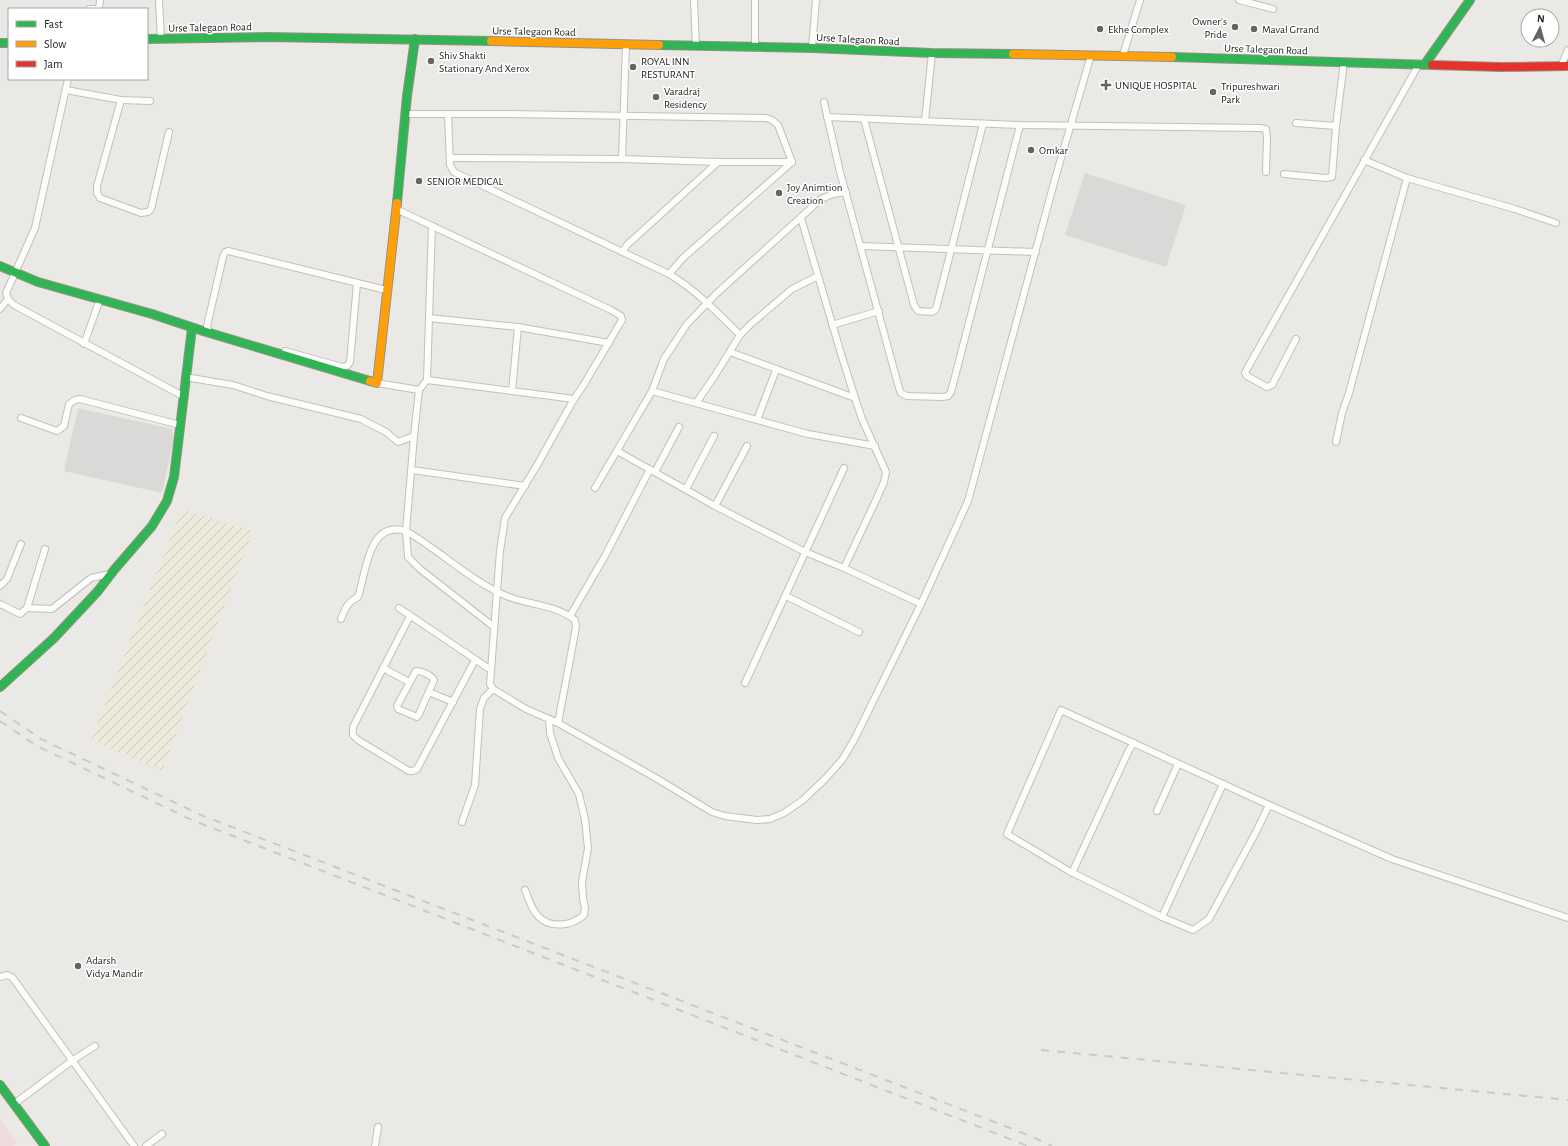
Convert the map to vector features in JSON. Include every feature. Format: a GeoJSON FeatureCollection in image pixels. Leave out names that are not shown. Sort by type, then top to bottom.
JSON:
{"type":"FeatureCollection","features":[{"type":"Feature","properties":{"kind":"main road"},"geometry":{"type":"LineString","coordinates":[[1422,64],[1470,0]]}},
{"type":"Feature","properties":{"kind":"main road","name":"Urse Talegaon Road"},"geometry":{"type":"LineString","coordinates":[[148,39],[268,37],[415,39],[626,45],[812,48],[932,53],[1123,55],[1504,67],[1565,66]]}},
{"type":"Feature","properties":{"kind":"main road"},"geometry":{"type":"LineString","coordinates":[[0,266],[38,282],[100,299],[377,383],[405,114],[415,39]]}},
{"type":"Feature","properties":{"kind":"main road"},"geometry":{"type":"LineString","coordinates":[[0,681],[22,664],[112,572],[152,526],[167,501],[174,477],[192,328]]}},
{"type":"Feature","properties":{"kind":"main road"},"geometry":{"type":"LineString","coordinates":[[0,687],[54,638],[98,591],[112,572]]}},
{"type":"Feature","properties":{"kind":"main road"},"geometry":{"type":"LineString","coordinates":[[1,1087],[45,1146]]}},
{"type":"Feature","properties":{"kind":"street"},"geometry":{"type":"LineString","coordinates":[[159,0],[161,39]]}},
{"type":"Feature","properties":{"kind":"street"},"geometry":{"type":"LineString","coordinates":[[694,0],[696,46]]}},
{"type":"Feature","properties":{"kind":"street"},"geometry":{"type":"LineString","coordinates":[[754,0],[755,47]]}},
{"type":"Feature","properties":{"kind":"street"},"geometry":{"type":"LineString","coordinates":[[812,48],[816,0]]}},
{"type":"Feature","properties":{"kind":"street"},"geometry":{"type":"LineString","coordinates":[[1123,55],[1140,0]]}},
{"type":"Feature","properties":{"kind":"street"},"geometry":{"type":"LineString","coordinates":[[1239,0],[1273,9]]}},
{"type":"Feature","properties":{"kind":"street"},"geometry":{"type":"LineString","coordinates":[[622,159],[626,45]]}},
{"type":"Feature","properties":{"kind":"street"},"geometry":{"type":"LineString","coordinates":[[1565,66],[1568,50]]}},
{"type":"Feature","properties":{"kind":"street"},"geometry":{"type":"LineString","coordinates":[[925,122],[932,53]]}},
{"type":"Feature","properties":{"kind":"street"},"geometry":{"type":"LineString","coordinates":[[396,209],[557,284],[621,316],[622,320],[505,518],[497,591],[490,684],[493,689],[526,709],[558,723],[656,778],[712,812],[741,819],[770,819],[784,813],[803,800],[842,760],[854,740],[921,604],[968,502],[1091,55]]}},
{"type":"Feature","properties":{"kind":"street"},"geometry":{"type":"LineString","coordinates":[[1284,174],[1326,178],[1332,176],[1336,126],[1344,62]]}},
{"type":"Feature","properties":{"kind":"street"},"geometry":{"type":"LineString","coordinates":[[1296,339],[1272,385],[1267,387],[1247,376],[1245,373],[1247,369],[1364,160],[1422,64]]}},
{"type":"Feature","properties":{"kind":"street"},"geometry":{"type":"LineString","coordinates":[[68,80],[35,228],[6,293],[8,299],[14,306],[183,396]]}},
{"type":"Feature","properties":{"kind":"street"},"geometry":{"type":"LineString","coordinates":[[66,90],[121,100],[150,101]]}},
{"type":"Feature","properties":{"kind":"street"},"geometry":{"type":"LineString","coordinates":[[121,100],[97,186],[97,193],[100,198],[141,213],[148,212],[151,209],[169,132]]}},
{"type":"Feature","properties":{"kind":"street"},"geometry":{"type":"LineString","coordinates":[[824,102],[846,192],[901,393],[907,396],[943,397],[950,395],[1020,125]]}},
{"type":"Feature","properties":{"kind":"street"},"geometry":{"type":"LineString","coordinates":[[405,114],[624,115],[766,118],[772,120],[778,125],[792,162]]}},
{"type":"Feature","properties":{"kind":"street"},"geometry":{"type":"LineString","coordinates":[[448,114],[450,165],[454,172],[669,274],[677,279],[740,335]]}},
{"type":"Feature","properties":{"kind":"street"},"geometry":{"type":"LineString","coordinates":[[827,117],[983,124],[1266,129],[1266,172]]}},
{"type":"Feature","properties":{"kind":"street"},"geometry":{"type":"LineString","coordinates":[[864,119],[916,310],[932,312],[936,309],[983,124]]}},
{"type":"Feature","properties":{"kind":"street"},"geometry":{"type":"LineString","coordinates":[[1296,123],[1336,126]]}},
{"type":"Feature","properties":{"kind":"street"},"geometry":{"type":"LineString","coordinates":[[450,158],[792,162]]}},
{"type":"Feature","properties":{"kind":"street"},"geometry":{"type":"LineString","coordinates":[[1364,160],[1408,178],[1515,209],[1556,223]]}},
{"type":"Feature","properties":{"kind":"street"},"geometry":{"type":"LineString","coordinates":[[622,252],[718,162]]}},
{"type":"Feature","properties":{"kind":"street"},"geometry":{"type":"LineString","coordinates":[[669,274],[683,258],[792,162]]}},
{"type":"Feature","properties":{"kind":"street"},"geometry":{"type":"LineString","coordinates":[[1336,442],[1342,413],[1349,393],[1408,178]]}},
{"type":"Feature","properties":{"kind":"street"},"geometry":{"type":"LineString","coordinates":[[595,488],[652,391],[664,359],[687,324],[706,304],[821,200],[833,194],[846,192]]}},
{"type":"Feature","properties":{"kind":"street"},"geometry":{"type":"LineString","coordinates":[[801,218],[862,419],[886,472],[884,482],[844,568]]}},
{"type":"Feature","properties":{"kind":"street"},"geometry":{"type":"LineString","coordinates":[[432,226],[427,380],[419,390],[406,531],[406,550],[411,561],[494,627]]}},
{"type":"Feature","properties":{"kind":"street"},"geometry":{"type":"LineString","coordinates":[[861,246],[1036,252]]}},
{"type":"Feature","properties":{"kind":"street"},"geometry":{"type":"LineString","coordinates":[[209,333],[207,326],[223,257],[225,252],[228,251],[263,258],[386,290]]}},
{"type":"Feature","properties":{"kind":"street"},"geometry":{"type":"LineString","coordinates":[[696,403],[740,335],[792,289],[818,276]]}},
{"type":"Feature","properties":{"kind":"street"},"geometry":{"type":"LineString","coordinates":[[242,340],[342,367],[347,366],[350,362],[357,283]]}},
{"type":"Feature","properties":{"kind":"street"},"geometry":{"type":"LineString","coordinates":[[0,309],[8,299]]}},
{"type":"Feature","properties":{"kind":"street"},"geometry":{"type":"LineString","coordinates":[[84,344],[100,299]]}},
{"type":"Feature","properties":{"kind":"street"},"geometry":{"type":"LineString","coordinates":[[832,324],[879,311]]}},
{"type":"Feature","properties":{"kind":"street"},"geometry":{"type":"LineString","coordinates":[[429,318],[518,327],[609,343]]}},
{"type":"Feature","properties":{"kind":"street"},"geometry":{"type":"LineString","coordinates":[[512,391],[518,327]]}},
{"type":"Feature","properties":{"kind":"street"},"geometry":{"type":"LineString","coordinates":[[730,352],[855,398]]}},
{"type":"Feature","properties":{"kind":"street"},"geometry":{"type":"LineString","coordinates":[[757,420],[776,370]]}},
{"type":"Feature","properties":{"kind":"street"},"geometry":{"type":"LineString","coordinates":[[185,377],[233,385],[267,396],[361,419],[386,432],[398,442],[414,436]]}},
{"type":"Feature","properties":{"kind":"street"},"geometry":{"type":"LineString","coordinates":[[427,380],[574,399]]}},
{"type":"Feature","properties":{"kind":"street"},"geometry":{"type":"LineString","coordinates":[[377,383],[419,390]]}},
{"type":"Feature","properties":{"kind":"street"},"geometry":{"type":"LineString","coordinates":[[652,391],[808,434],[875,446]]}},
{"type":"Feature","properties":{"kind":"street"},"geometry":{"type":"LineString","coordinates":[[21,418],[57,431],[64,426],[69,404],[80,399],[180,425]]}},
{"type":"Feature","properties":{"kind":"street"},"geometry":{"type":"LineString","coordinates":[[570,616],[652,470],[679,427]]}},
{"type":"Feature","properties":{"kind":"street"},"geometry":{"type":"LineString","coordinates":[[686,489],[714,436]]}},
{"type":"Feature","properties":{"kind":"street"},"geometry":{"type":"LineString","coordinates":[[715,506],[747,446]]}},
{"type":"Feature","properties":{"kind":"street"},"geometry":{"type":"LineString","coordinates":[[617,451],[715,506],[805,552],[844,568],[921,604]]}},
{"type":"Feature","properties":{"kind":"street"},"geometry":{"type":"LineString","coordinates":[[745,683],[844,468]]}},
{"type":"Feature","properties":{"kind":"street"},"geometry":{"type":"LineString","coordinates":[[412,470],[525,486]]}},
{"type":"Feature","properties":{"kind":"street"},"geometry":{"type":"LineString","coordinates":[[341,618],[350,601],[358,597],[369,553],[378,539],[391,530],[399,529],[406,531],[497,591],[510,597],[542,605],[570,616],[575,620],[576,626],[558,723]]}},
{"type":"Feature","properties":{"kind":"street"},"geometry":{"type":"LineString","coordinates":[[0,586],[7,579],[21,544]]}},
{"type":"Feature","properties":{"kind":"street"},"geometry":{"type":"LineString","coordinates":[[0,604],[20,614],[27,608],[45,549]]}},
{"type":"Feature","properties":{"kind":"street"},"geometry":{"type":"LineString","coordinates":[[27,608],[52,609],[91,578],[112,572]]}},
{"type":"Feature","properties":{"kind":"street"},"geometry":{"type":"LineString","coordinates":[[786,596],[859,632]]}},
{"type":"Feature","properties":{"kind":"street"},"geometry":{"type":"LineString","coordinates":[[399,608],[491,670]]}},
{"type":"Feature","properties":{"kind":"street"},"geometry":{"type":"LineString","coordinates":[[410,616],[353,727],[353,735],[358,740],[409,771],[417,769],[475,660]]}},
{"type":"Feature","properties":{"kind":"street"},"geometry":{"type":"LineString","coordinates":[[383,668],[409,682]]}},
{"type":"Feature","properties":{"kind":"street"},"geometry":{"type":"LineString","coordinates":[[416,671],[420,671],[432,677],[434,680],[429,692],[417,717],[398,709],[397,706],[416,671]]}},
{"type":"Feature","properties":{"kind":"street"},"geometry":{"type":"LineString","coordinates":[[462,822],[474,785],[480,709],[484,698],[493,689]]}},
{"type":"Feature","properties":{"kind":"street"},"geometry":{"type":"LineString","coordinates":[[429,692],[453,702]]}},
{"type":"Feature","properties":{"kind":"street"},"geometry":{"type":"LineString","coordinates":[[1269,805],[1209,920],[1193,930],[1162,917],[1072,873],[1007,834],[1061,710],[1222,784],[1392,859],[1568,918]]}},
{"type":"Feature","properties":{"kind":"street"},"geometry":{"type":"LineString","coordinates":[[525,890],[533,909],[539,917],[548,922],[563,925],[573,922],[584,915],[585,908],[582,882],[588,848],[585,820],[579,794],[558,758],[550,733],[549,719]]}},
{"type":"Feature","properties":{"kind":"street"},"geometry":{"type":"LineString","coordinates":[[1072,873],[1129,750],[1134,744]]}},
{"type":"Feature","properties":{"kind":"street"},"geometry":{"type":"LineString","coordinates":[[1157,811],[1178,764]]}},
{"type":"Feature","properties":{"kind":"street"},"geometry":{"type":"LineString","coordinates":[[1162,917],[1222,784]]}},
{"type":"Feature","properties":{"kind":"street"},"geometry":{"type":"LineString","coordinates":[[0,977],[7,975],[12,977],[134,1146]]}},
{"type":"Feature","properties":{"kind":"street"},"geometry":{"type":"LineString","coordinates":[[14,1104],[72,1060],[95,1046]]}},
{"type":"Feature","properties":{"kind":"street"},"geometry":{"type":"LineString","coordinates":[[375,1146],[378,1127]]}},
{"type":"Feature","properties":{"kind":"street"},"geometry":{"type":"LineString","coordinates":[[146,1146],[162,1134]]}},
{"type":"Feature","properties":{"kind":"shaded area"},"geometry":{"type":"Polygon","coordinates":[[[1085,173],[1186,205],[1166,267],[1065,235],[1085,173]]]}},
{"type":"Feature","properties":{"kind":"shaded area"},"geometry":{"type":"Polygon","coordinates":[[[78,408],[172,429],[174,438],[162,493],[64,471],[78,408]]]}},
{"type":"Feature","properties":{"kind":"shaded area"},"geometry":{"type":"Polygon","coordinates":[[[182,509],[253,531],[162,771],[91,740],[182,509]]]}},
{"type":"Feature","properties":{"kind":"shaded area"},"geometry":{"type":"Polygon","coordinates":[[[0,1119],[18,1143],[13,1146],[0,1146],[0,1119]]]}},
{"type":"Feature","properties":{"kind":"railway"},"geometry":{"type":"LineString","coordinates":[[0,711],[41,739],[201,815],[1028,1135],[1052,1146]]}},
{"type":"Feature","properties":{"kind":"railway"},"geometry":{"type":"LineString","coordinates":[[0,721],[37,746],[192,820],[1028,1146]]}},
{"type":"Feature","properties":{"kind":"railway"},"geometry":{"type":"LineString","coordinates":[[1041,1050],[1568,1100]]}},
{"type":"Feature","properties":{"kind":"traffic: fast"},"geometry":{"type":"LineString","coordinates":[[1425,64],[1470,0]]}},
{"type":"Feature","properties":{"kind":"traffic: fast"},"geometry":{"type":"LineString","coordinates":[[148,39],[268,37],[491,41]]}},
{"type":"Feature","properties":{"kind":"traffic: fast"},"geometry":{"type":"LineString","coordinates":[[397,203],[407,96],[415,39]]}},
{"type":"Feature","properties":{"kind":"traffic: fast"},"geometry":{"type":"LineString","coordinates":[[0,43],[8,43]]}},
{"type":"Feature","properties":{"kind":"traffic: fast"},"geometry":{"type":"LineString","coordinates":[[659,45],[1013,54]]}},
{"type":"Feature","properties":{"kind":"traffic: fast"},"geometry":{"type":"LineString","coordinates":[[1172,57],[1432,65]]}},
{"type":"Feature","properties":{"kind":"traffic: fast"},"geometry":{"type":"LineString","coordinates":[[0,266],[38,282],[152,314],[203,331],[370,381]]}},
{"type":"Feature","properties":{"kind":"traffic: fast"},"geometry":{"type":"LineString","coordinates":[[0,687],[54,638],[98,591],[152,526],[167,501],[174,477],[192,328]]}},
{"type":"Feature","properties":{"kind":"traffic: fast"},"geometry":{"type":"LineString","coordinates":[[0,1085],[45,1146]]}},
{"type":"Feature","properties":{"kind":"traffic: slow"},"geometry":{"type":"LineString","coordinates":[[491,41],[659,45]]}},
{"type":"Feature","properties":{"kind":"traffic: slow"},"geometry":{"type":"LineString","coordinates":[[1013,54],[1172,57]]}},
{"type":"Feature","properties":{"kind":"traffic: slow"},"geometry":{"type":"LineString","coordinates":[[370,381],[377,383],[397,203]]}},
{"type":"Feature","properties":{"kind":"traffic: jam"},"geometry":{"type":"LineString","coordinates":[[1432,65],[1501,67],[1568,66]]}},
{"type":"Feature","properties":{"kind":"place","name":"Owner's Pride"},"geometry":{"type":"Point","coordinates":[1235,27]}},
{"type":"Feature","properties":{"kind":"place","name":"Ekhe Complex"},"geometry":{"type":"Point","coordinates":[1100,29]}},
{"type":"Feature","properties":{"kind":"place","name":"Maval Grrand"},"geometry":{"type":"Point","coordinates":[1254,29]}},
{"type":"Feature","properties":{"kind":"place","name":"Shiv Shakti Stationary And Xerox"},"geometry":{"type":"Point","coordinates":[431,61]}},
{"type":"Feature","properties":{"kind":"place","name":"ROYAL INN RESTURANT"},"geometry":{"type":"Point","coordinates":[633,67]}},
{"type":"Feature","properties":{"kind":"place","name":"UNIQUE HOSPITAL"},"geometry":{"type":"Point","coordinates":[1106,85]}},
{"type":"Feature","properties":{"kind":"place","name":"Tripureshwari Park"},"geometry":{"type":"Point","coordinates":[1213,92]}},
{"type":"Feature","properties":{"kind":"place","name":"Varadraj Residency"},"geometry":{"type":"Point","coordinates":[656,97]}},
{"type":"Feature","properties":{"kind":"place","name":"Omkar"},"geometry":{"type":"Point","coordinates":[1031,150]}},
{"type":"Feature","properties":{"kind":"place","name":"SENIOR MEDICAL"},"geometry":{"type":"Point","coordinates":[419,181]}},
{"type":"Feature","properties":{"kind":"place","name":"Joy Animtion Creation"},"geometry":{"type":"Point","coordinates":[779,193]}},
{"type":"Feature","properties":{"kind":"place","name":"Adarsh Vidya Mandir"},"geometry":{"type":"Point","coordinates":[78,966]}}]}
